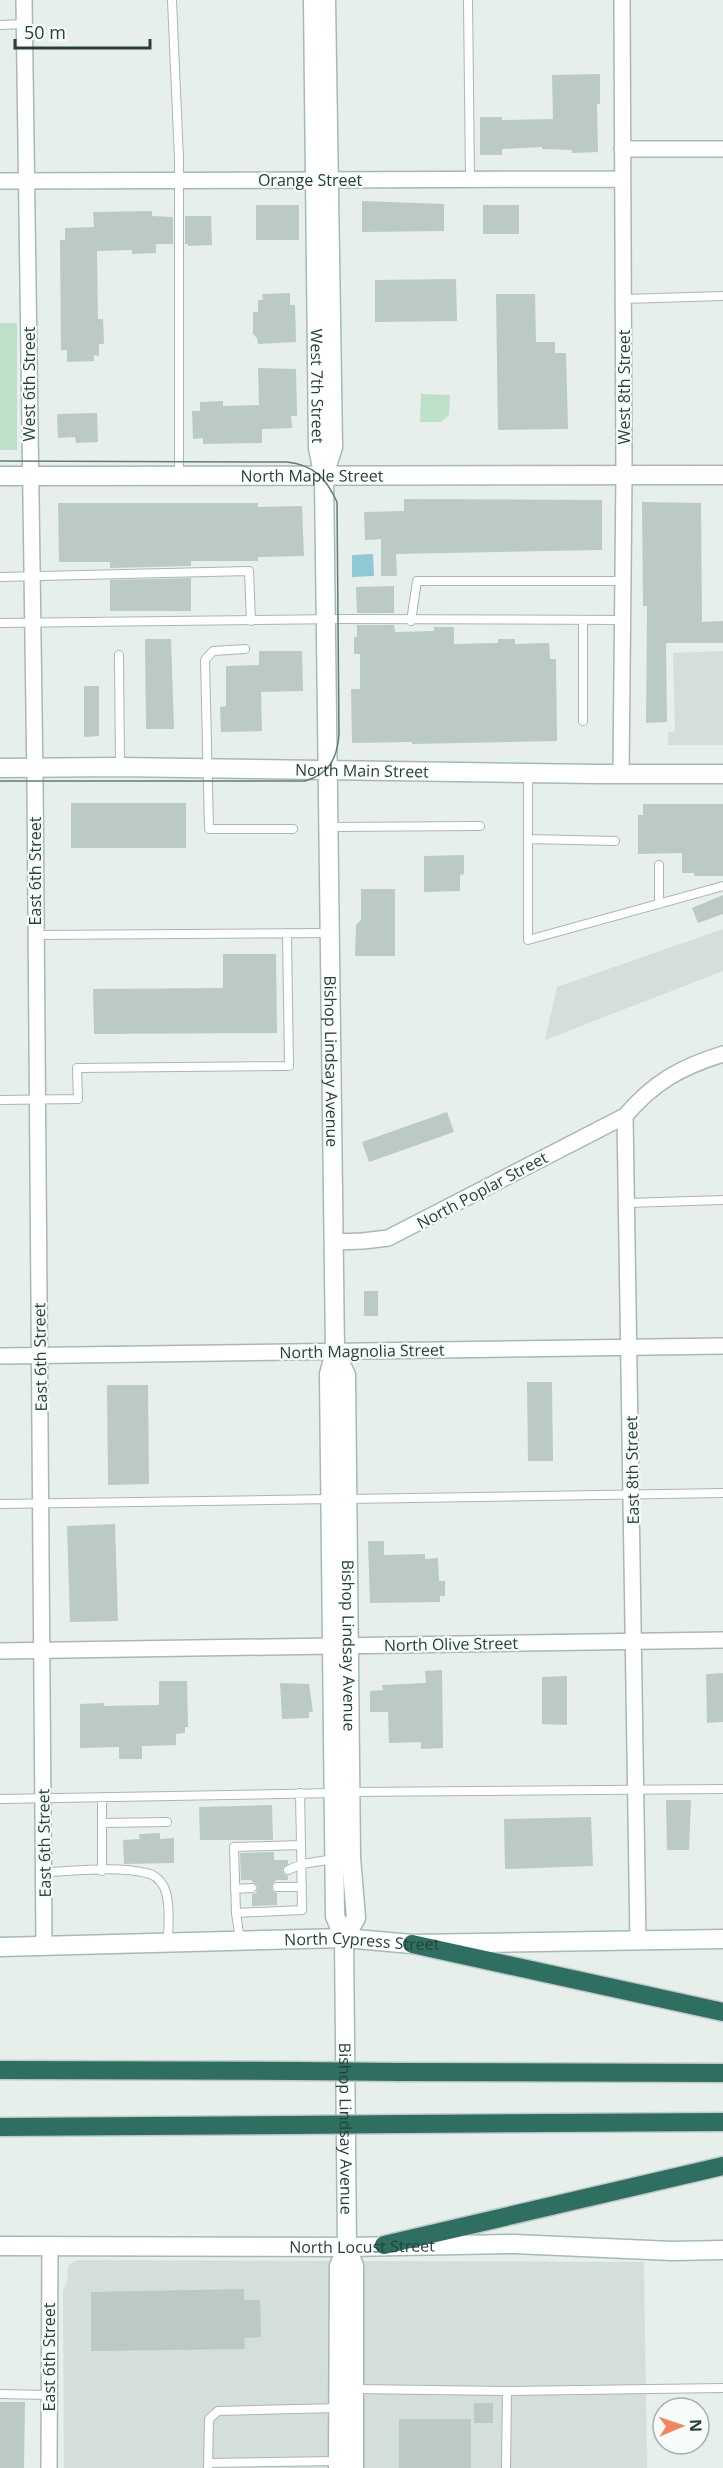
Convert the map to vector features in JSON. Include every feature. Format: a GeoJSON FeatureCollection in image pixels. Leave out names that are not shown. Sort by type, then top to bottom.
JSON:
{"type":"FeatureCollection","features":[{"type":"Feature","properties":{"kind":"highway"},"geometry":{"type":"LineString","coordinates":[[412,1944],[723,2012]]}},
{"type":"Feature","properties":{"kind":"highway"},"geometry":{"type":"LineString","coordinates":[[0,2070],[723,2073]]}},
{"type":"Feature","properties":{"kind":"highway"},"geometry":{"type":"LineString","coordinates":[[0,2127],[723,2122]]}},
{"type":"Feature","properties":{"kind":"highway"},"geometry":{"type":"LineString","coordinates":[[384,2245],[723,2166]]}},
{"type":"Feature","properties":{"kind":"main road","name":"West 7th Street"},"geometry":{"type":"LineString","coordinates":[[313,0],[323,180],[318,448],[323,477],[327,771]]}},
{"type":"Feature","properties":{"kind":"main road"},"geometry":{"type":"LineString","coordinates":[[323,180],[326,0]]}},
{"type":"Feature","properties":{"kind":"main road","name":"North Maple Street"},"geometry":{"type":"LineString","coordinates":[[0,476],[723,475]]}},
{"type":"Feature","properties":{"kind":"main road","name":"North Main Street"},"geometry":{"type":"LineString","coordinates":[[0,768],[120,767],[723,774]]}},
{"type":"Feature","properties":{"kind":"main road","name":"Bishop Lindsay Avenue"},"geometry":{"type":"LineString","coordinates":[[327,771],[335,1352],[346,1375],[338,1499],[343,1792],[356,1918],[344,1938]]}},
{"type":"Feature","properties":{"kind":"main road","name":"Bishop Lindsay Avenue"},"geometry":{"type":"LineString","coordinates":[[343,1792],[335,1858],[335,1916],[344,1938],[347,2247],[354,2266],[346,2465]]}},
{"type":"Feature","properties":{"kind":"main road","name":"North Cypress Street"},"geometry":{"type":"LineString","coordinates":[[0,1947],[344,1938],[412,1944],[723,1940]]}},
{"type":"Feature","properties":{"kind":"main road","name":"North Locust Street"},"geometry":{"type":"LineString","coordinates":[[0,2246],[347,2247],[514,2244],[723,2250]]}},
{"type":"Feature","properties":{"kind":"main road","name":"Bishop Lindsay Avenue"},"geometry":{"type":"LineString","coordinates":[[347,2247],[339,2266],[349,2402]]}},
{"type":"Feature","properties":{"kind":"street","name":"West 6th Street"},"geometry":{"type":"LineString","coordinates":[[24,0],[34,767]]}},
{"type":"Feature","properties":{"kind":"street","name":"West 8th Street"},"geometry":{"type":"LineString","coordinates":[[621,774],[624,474],[622,0]]}},
{"type":"Feature","properties":{"kind":"street"},"geometry":{"type":"LineString","coordinates":[[622,149],[723,148]]}},
{"type":"Feature","properties":{"kind":"street","name":"Orange Street"},"geometry":{"type":"LineString","coordinates":[[0,181],[621,179]]}},
{"type":"Feature","properties":{"kind":"street","name":"East 6th Street"},"geometry":{"type":"LineString","coordinates":[[34,767],[45,1946]]}},
{"type":"Feature","properties":{"kind":"street"},"geometry":{"type":"LineString","coordinates":[[625,1116],[661,1081],[680,1070],[723,1054]]}},
{"type":"Feature","properties":{"kind":"street","name":"North Poplar Street"},"geometry":{"type":"LineString","coordinates":[[333,1242],[388,1238],[625,1116]]}},
{"type":"Feature","properties":{"kind":"street","name":"East 8th Street"},"geometry":{"type":"LineString","coordinates":[[625,1116],[638,1942]]}},
{"type":"Feature","properties":{"kind":"street","name":"North Magnolia Street"},"geometry":{"type":"LineString","coordinates":[[0,1356],[723,1346]]}},
{"type":"Feature","properties":{"kind":"street","name":"North Olive Street"},"geometry":{"type":"LineString","coordinates":[[0,1651],[723,1640]]}},
{"type":"Feature","properties":{"kind":"street","name":"East 6th Street"},"geometry":{"type":"LineString","coordinates":[[49,2468],[50,2246]]}},
{"type":"Feature","properties":{"kind":"lane"},"geometry":{"type":"LineString","coordinates":[[172,0],[178,182],[180,476]]}},
{"type":"Feature","properties":{"kind":"lane"},"geometry":{"type":"LineString","coordinates":[[468,0],[470,180]]}},
{"type":"Feature","properties":{"kind":"lane"},"geometry":{"type":"LineString","coordinates":[[0,25],[24,24]]}},
{"type":"Feature","properties":{"kind":"lane"},"geometry":{"type":"LineString","coordinates":[[623,299],[723,296]]}},
{"type":"Feature","properties":{"kind":"lane"},"geometry":{"type":"LineString","coordinates":[[0,577],[249,571],[251,621]]}},
{"type":"Feature","properties":{"kind":"lane"},"geometry":{"type":"LineString","coordinates":[[411,621],[417,581],[623,581]]}},
{"type":"Feature","properties":{"kind":"lane"},"geometry":{"type":"LineString","coordinates":[[583,721],[584,620]]}},
{"type":"Feature","properties":{"kind":"lane"},"geometry":{"type":"LineString","coordinates":[[0,623],[623,620]]}},
{"type":"Feature","properties":{"kind":"lane"},"geometry":{"type":"LineString","coordinates":[[245,649],[213,651],[205,660],[209,829],[293,829]]}},
{"type":"Feature","properties":{"kind":"lane"},"geometry":{"type":"LineString","coordinates":[[118,655],[120,767]]}},
{"type":"Feature","properties":{"kind":"lane"},"geometry":{"type":"LineString","coordinates":[[528,773],[528,940],[723,886]]}},
{"type":"Feature","properties":{"kind":"lane"},"geometry":{"type":"LineString","coordinates":[[328,827],[480,826]]}},
{"type":"Feature","properties":{"kind":"lane"},"geometry":{"type":"LineString","coordinates":[[528,839],[615,841]]}},
{"type":"Feature","properties":{"kind":"lane"},"geometry":{"type":"LineString","coordinates":[[659,865],[659,904]]}},
{"type":"Feature","properties":{"kind":"lane"},"geometry":{"type":"LineString","coordinates":[[0,1100],[78,1099],[77,1068],[289,1066],[287,933]]}},
{"type":"Feature","properties":{"kind":"lane"},"geometry":{"type":"LineString","coordinates":[[36,935],[329,933]]}},
{"type":"Feature","properties":{"kind":"lane"},"geometry":{"type":"LineString","coordinates":[[627,1203],[723,1200]]}},
{"type":"Feature","properties":{"kind":"lane"},"geometry":{"type":"LineString","coordinates":[[0,1504],[723,1493]]}},
{"type":"Feature","properties":{"kind":"lane"},"geometry":{"type":"LineString","coordinates":[[0,1799],[343,1792],[723,1789]]}},
{"type":"Feature","properties":{"kind":"lane"},"geometry":{"type":"LineString","coordinates":[[236,1913],[302,1910],[300,1793]]}},
{"type":"Feature","properties":{"kind":"lane"},"geometry":{"type":"LineString","coordinates":[[102,1797],[102,1871]]}},
{"type":"Feature","properties":{"kind":"lane"},"geometry":{"type":"LineString","coordinates":[[102,1823],[167,1822]]}},
{"type":"Feature","properties":{"kind":"lane"},"geometry":{"type":"LineString","coordinates":[[240,1940],[236,1913],[237,1870],[234,1847],[301,1845]]}},
{"type":"Feature","properties":{"kind":"lane"},"geometry":{"type":"LineString","coordinates":[[288,1870],[302,1864],[335,1858]]}},
{"type":"Feature","properties":{"kind":"lane"},"geometry":{"type":"LineString","coordinates":[[44,1872],[148,1873],[158,1878],[164,1887],[167,1902],[168,1942]]}},
{"type":"Feature","properties":{"kind":"lane"},"geometry":{"type":"LineString","coordinates":[[277,1887],[302,1887]]}},
{"type":"Feature","properties":{"kind":"lane"},"geometry":{"type":"LineString","coordinates":[[235,1889],[252,1888]]}},
{"type":"Feature","properties":{"kind":"lane"},"geometry":{"type":"LineString","coordinates":[[346,2465],[208,2466],[209,2419],[218,2411],[507,2391],[723,2388]]}},
{"type":"Feature","properties":{"kind":"lane"},"geometry":{"type":"LineString","coordinates":[[506,2468],[507,2391]]}},
{"type":"Feature","properties":{"kind":"lane"},"geometry":{"type":"LineString","coordinates":[[0,2394],[49,2395]]}},
{"type":"Feature","properties":{"kind":"shaded area"},"geometry":{"type":"Polygon","coordinates":[[[723,651],[723,745],[668,745],[668,733],[675,731],[673,653],[723,651]]]}},
{"type":"Feature","properties":{"kind":"shaded area"},"geometry":{"type":"Polygon","coordinates":[[[723,929],[723,971],[545,1040],[557,987],[723,929]]]}},
{"type":"Feature","properties":{"kind":"shaded area"},"geometry":{"type":"Polygon","coordinates":[[[78,2260],[644,2262],[647,2468],[64,2468],[63,2291],[68,2279],[67,2270],[70,2264],[78,2260]]]}},
{"type":"Feature","properties":{"kind":"green space"},"geometry":{"type":"Polygon","coordinates":[[[0,323],[17,323],[17,450],[0,450],[0,323]]]}},
{"type":"Feature","properties":{"kind":"green space"},"geometry":{"type":"Polygon","coordinates":[[[421,394],[450,395],[449,415],[441,422],[420,422],[421,394]]]}},
{"type":"Feature","properties":{"kind":"water"},"geometry":{"type":"Polygon","coordinates":[[[373,554],[374,576],[352,577],[352,555],[373,554]]]}},
{"type":"Feature","properties":{"kind":"building"},"geometry":{"type":"Polygon","coordinates":[[[600,74],[600,104],[597,104],[598,152],[572,153],[572,150],[542,149],[542,147],[502,149],[502,155],[480,155],[480,117],[502,117],[502,120],[553,119],[552,75],[600,74]]]}},
{"type":"Feature","properties":{"kind":"building"},"geometry":{"type":"Polygon","coordinates":[[[362,201],[444,204],[444,231],[362,232],[362,201]]]}},
{"type":"Feature","properties":{"kind":"building"},"geometry":{"type":"Polygon","coordinates":[[[256,205],[299,205],[299,240],[256,240],[256,205]]]}},
{"type":"Feature","properties":{"kind":"building"},"geometry":{"type":"Polygon","coordinates":[[[483,205],[519,205],[519,234],[483,234],[483,205]]]}},
{"type":"Feature","properties":{"kind":"building"},"geometry":{"type":"Polygon","coordinates":[[[152,211],[152,216],[173,217],[173,244],[156,244],[156,253],[132,254],[132,250],[97,251],[98,319],[103,319],[104,344],[99,344],[99,356],[94,355],[94,361],[67,362],[67,350],[61,350],[60,240],[65,240],[65,228],[94,227],[93,212],[152,211]]]}},
{"type":"Feature","properties":{"kind":"building"},"geometry":{"type":"Polygon","coordinates":[[[185,216],[211,216],[212,245],[188,246],[185,244],[185,216]]]}},
{"type":"Feature","properties":{"kind":"building"},"geometry":{"type":"Polygon","coordinates":[[[456,279],[457,321],[375,322],[375,280],[456,279]]]}},
{"type":"Feature","properties":{"kind":"building"},"geometry":{"type":"Polygon","coordinates":[[[290,293],[290,305],[295,305],[296,342],[258,344],[253,334],[253,312],[258,312],[258,300],[263,300],[262,294],[290,293]]]}},
{"type":"Feature","properties":{"kind":"building"},"geometry":{"type":"Polygon","coordinates":[[[496,294],[535,294],[536,342],[555,342],[555,353],[566,353],[568,429],[498,430],[496,294]]]}},
{"type":"Feature","properties":{"kind":"building"},"geometry":{"type":"Polygon","coordinates":[[[258,368],[296,369],[297,416],[291,416],[292,428],[262,429],[262,443],[203,444],[203,438],[193,439],[192,411],[200,411],[200,402],[223,401],[223,406],[259,405],[258,368]]]}},
{"type":"Feature","properties":{"kind":"building"},"geometry":{"type":"Polygon","coordinates":[[[97,413],[98,442],[76,443],[75,437],[58,438],[57,414],[97,413]]]}},
{"type":"Feature","properties":{"kind":"building"},"geometry":{"type":"Polygon","coordinates":[[[404,499],[602,500],[602,550],[396,554],[397,576],[381,576],[381,539],[365,540],[364,512],[404,511],[404,499]]]}},
{"type":"Feature","properties":{"kind":"building"},"geometry":{"type":"Polygon","coordinates":[[[642,502],[701,503],[702,622],[723,621],[723,643],[666,643],[667,722],[646,723],[647,606],[643,606],[642,502]]]}},
{"type":"Feature","properties":{"kind":"building"},"geometry":{"type":"Polygon","coordinates":[[[58,503],[258,503],[258,507],[302,506],[304,556],[258,557],[258,561],[191,561],[191,566],[110,568],[110,562],[59,562],[58,503]]]}},
{"type":"Feature","properties":{"kind":"building"},"geometry":{"type":"Polygon","coordinates":[[[191,578],[191,611],[110,611],[110,580],[191,578]]]}},
{"type":"Feature","properties":{"kind":"building"},"geometry":{"type":"Polygon","coordinates":[[[394,586],[394,613],[357,613],[356,587],[394,586]]]}},
{"type":"Feature","properties":{"kind":"building"},"geometry":{"type":"Polygon","coordinates":[[[357,625],[394,625],[395,632],[434,631],[434,627],[454,627],[454,644],[498,643],[498,639],[515,639],[515,644],[549,643],[550,659],[556,659],[557,741],[352,743],[351,689],[360,689],[360,654],[354,654],[357,625]]]}},
{"type":"Feature","properties":{"kind":"building"},"geometry":{"type":"Polygon","coordinates":[[[145,639],[171,639],[174,729],[146,729],[145,639]]]}},
{"type":"Feature","properties":{"kind":"building"},"geometry":{"type":"Polygon","coordinates":[[[259,651],[302,651],[303,691],[261,692],[262,731],[221,732],[220,707],[226,706],[226,666],[259,665],[259,651]]]}},
{"type":"Feature","properties":{"kind":"building"},"geometry":{"type":"Polygon","coordinates":[[[84,686],[99,686],[99,736],[84,737],[84,686]]]}},
{"type":"Feature","properties":{"kind":"building"},"geometry":{"type":"Polygon","coordinates":[[[71,803],[186,803],[186,848],[71,848],[71,803]]]}},
{"type":"Feature","properties":{"kind":"building"},"geometry":{"type":"Polygon","coordinates":[[[643,804],[723,804],[723,876],[694,876],[694,873],[682,873],[682,853],[638,854],[638,815],[643,815],[643,804]]]}},
{"type":"Feature","properties":{"kind":"building"},"geometry":{"type":"Polygon","coordinates":[[[464,855],[464,874],[460,875],[460,891],[424,892],[424,856],[464,855]]]}},
{"type":"Feature","properties":{"kind":"building"},"geometry":{"type":"Polygon","coordinates":[[[361,889],[395,889],[395,956],[355,956],[356,925],[361,920],[361,889]]]}},
{"type":"Feature","properties":{"kind":"building"},"geometry":{"type":"Polygon","coordinates":[[[723,895],[723,914],[698,923],[692,908],[723,895]]]}},
{"type":"Feature","properties":{"kind":"building"},"geometry":{"type":"Polygon","coordinates":[[[223,954],[276,954],[277,1033],[94,1034],[93,989],[223,988],[223,954]]]}},
{"type":"Feature","properties":{"kind":"building"},"geometry":{"type":"Polygon","coordinates":[[[447,1112],[454,1132],[369,1162],[362,1142],[447,1112]]]}},
{"type":"Feature","properties":{"kind":"building"},"geometry":{"type":"Polygon","coordinates":[[[364,1291],[378,1291],[378,1316],[364,1316],[364,1291]]]}},
{"type":"Feature","properties":{"kind":"building"},"geometry":{"type":"Polygon","coordinates":[[[527,1382],[552,1382],[553,1461],[528,1461],[527,1382]]]}},
{"type":"Feature","properties":{"kind":"building"},"geometry":{"type":"Polygon","coordinates":[[[107,1385],[148,1385],[149,1484],[108,1485],[107,1385]]]}},
{"type":"Feature","properties":{"kind":"building"},"geometry":{"type":"Polygon","coordinates":[[[115,1524],[118,1621],[70,1622],[67,1526],[115,1524]]]}},
{"type":"Feature","properties":{"kind":"building"},"geometry":{"type":"Polygon","coordinates":[[[368,1541],[384,1541],[384,1555],[425,1554],[425,1559],[438,1558],[439,1581],[445,1581],[445,1596],[440,1596],[440,1602],[370,1603],[368,1541]]]}},
{"type":"Feature","properties":{"kind":"building"},"geometry":{"type":"Polygon","coordinates":[[[442,1670],[443,1748],[421,1749],[421,1742],[389,1743],[388,1712],[370,1712],[370,1691],[383,1690],[382,1685],[426,1683],[425,1671],[442,1670]]]}},
{"type":"Feature","properties":{"kind":"building"},"geometry":{"type":"Polygon","coordinates":[[[723,1673],[723,1722],[707,1723],[706,1674],[723,1673]]]}},
{"type":"Feature","properties":{"kind":"building"},"geometry":{"type":"Polygon","coordinates":[[[567,1676],[567,1725],[542,1724],[542,1677],[567,1676]]]}},
{"type":"Feature","properties":{"kind":"building"},"geometry":{"type":"Polygon","coordinates":[[[159,1681],[187,1681],[188,1727],[185,1727],[185,1733],[176,1734],[176,1745],[142,1746],[142,1759],[119,1759],[119,1747],[80,1748],[80,1704],[159,1705],[159,1681]]]}},
{"type":"Feature","properties":{"kind":"building"},"geometry":{"type":"Polygon","coordinates":[[[280,1683],[309,1684],[313,1712],[309,1712],[309,1718],[282,1719],[280,1683]]]}},
{"type":"Feature","properties":{"kind":"building"},"geometry":{"type":"Polygon","coordinates":[[[666,1800],[691,1800],[689,1850],[667,1850],[666,1800]]]}},
{"type":"Feature","properties":{"kind":"building"},"geometry":{"type":"Polygon","coordinates":[[[272,1805],[273,1840],[200,1840],[199,1807],[272,1805]]]}},
{"type":"Feature","properties":{"kind":"building"},"geometry":{"type":"Polygon","coordinates":[[[591,1817],[593,1866],[505,1869],[504,1819],[591,1817]]]}},
{"type":"Feature","properties":{"kind":"building"},"geometry":{"type":"Polygon","coordinates":[[[160,1833],[160,1839],[174,1838],[174,1863],[124,1864],[123,1840],[140,1839],[139,1834],[160,1833]]]}},
{"type":"Feature","properties":{"kind":"building"},"geometry":{"type":"Polygon","coordinates":[[[274,1852],[274,1860],[288,1860],[288,1864],[282,1870],[288,1876],[288,1880],[276,1880],[272,1885],[272,1890],[277,1893],[277,1905],[252,1906],[252,1894],[256,1893],[258,1887],[251,1880],[241,1880],[240,1853],[274,1852]]]}},
{"type":"Feature","properties":{"kind":"building"},"geometry":{"type":"Polygon","coordinates":[[[244,2289],[244,2300],[260,2300],[261,2337],[244,2338],[245,2349],[91,2351],[91,2292],[244,2289]]]}},
{"type":"Feature","properties":{"kind":"building"},"geometry":{"type":"Polygon","coordinates":[[[0,2402],[25,2402],[24,2468],[0,2468],[0,2402]]]}},
{"type":"Feature","properties":{"kind":"building"},"geometry":{"type":"Polygon","coordinates":[[[474,2403],[493,2403],[493,2423],[474,2423],[474,2403]]]}},
{"type":"Feature","properties":{"kind":"building"},"geometry":{"type":"Polygon","coordinates":[[[399,2419],[471,2419],[471,2468],[399,2468],[399,2419]]]}},
{"type":"Feature","properties":{"kind":"tram line"},"geometry":{"type":"LineString","coordinates":[[0,461],[287,462],[305,466],[318,474],[337,502],[339,735],[334,758],[326,770],[305,781],[0,781]]}}]}
